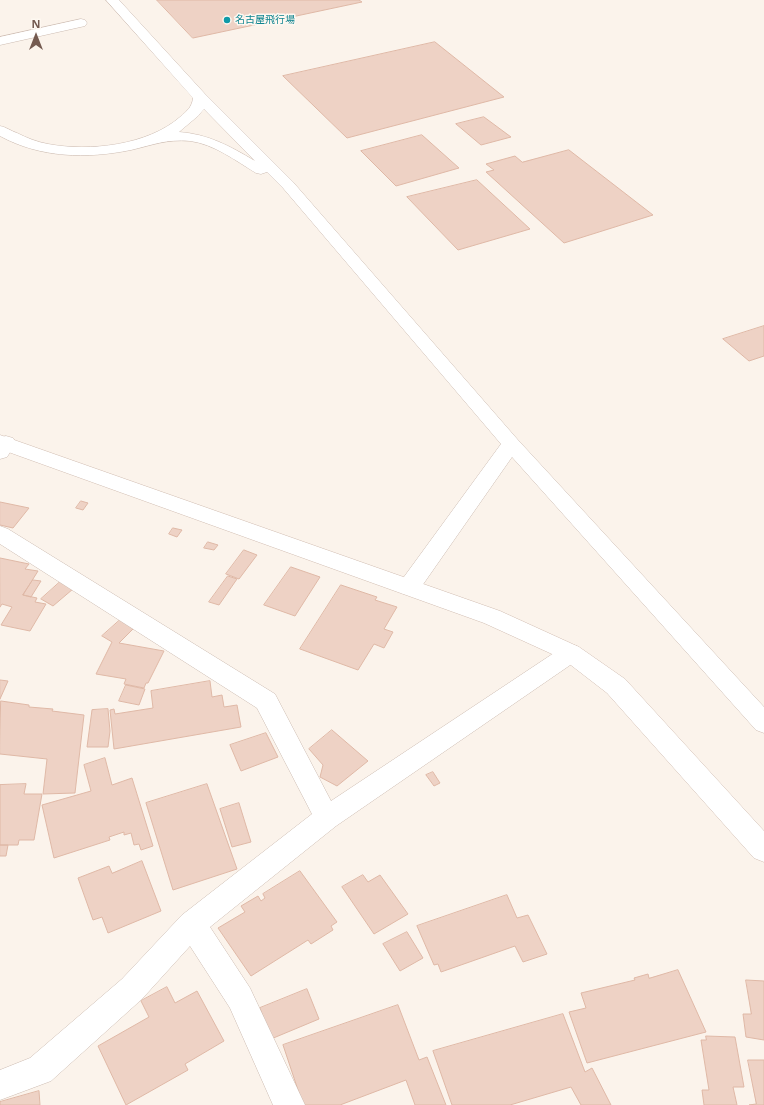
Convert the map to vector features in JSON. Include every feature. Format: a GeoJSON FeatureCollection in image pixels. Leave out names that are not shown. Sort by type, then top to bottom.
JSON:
{"type":"FeatureCollection","features":[{"type":"Feature","properties":{"kind":"street"},"geometry":{"type":"LineString","coordinates":[[2,446],[492,617],[571,653],[616,686],[764,850]]}},
{"type":"Feature","properties":{"kind":"street"},"geometry":{"type":"LineString","coordinates":[[0,534],[266,701],[327,818]]}},
{"type":"Feature","properties":{"kind":"street"},"geometry":{"type":"LineString","coordinates":[[0,1085],[40,1070],[132,989],[192,924],[327,818],[571,653]]}},
{"type":"Feature","properties":{"kind":"street"},"geometry":{"type":"LineString","coordinates":[[192,924],[240,998],[289,1105]]}},
{"type":"Feature","properties":{"kind":"lane"},"geometry":{"type":"LineString","coordinates":[[112,0],[200,97],[288,185],[512,444],[764,723]]}},
{"type":"Feature","properties":{"kind":"lane"},"geometry":{"type":"LineString","coordinates":[[0,41],[82,23]]}},
{"type":"Feature","properties":{"kind":"lane"},"geometry":{"type":"LineString","coordinates":[[159,137],[175,129],[195,112],[200,105],[200,97]]}},
{"type":"Feature","properties":{"kind":"lane"},"geometry":{"type":"LineString","coordinates":[[0,130],[19,141],[38,147],[60,149],[86,150],[112,148],[159,137],[190,136],[204,138],[238,155],[254,166],[288,185]]}},
{"type":"Feature","properties":{"kind":"lane"},"geometry":{"type":"LineString","coordinates":[[409,587],[512,444]]}},
{"type":"Feature","properties":{"kind":"building","name":"名古屋飛行場"},"geometry":{"type":"Polygon","coordinates":[[[157,0],[359,0],[362,2],[193,38],[157,0]]]}},
{"type":"Feature","properties":{"kind":"building"},"geometry":{"type":"Polygon","coordinates":[[[435,42],[504,97],[347,138],[283,76],[435,42]]]}},
{"type":"Feature","properties":{"kind":"building"},"geometry":{"type":"Polygon","coordinates":[[[484,117],[511,137],[481,145],[456,124],[484,117]]]}},
{"type":"Feature","properties":{"kind":"building"},"geometry":{"type":"Polygon","coordinates":[[[422,135],[459,168],[396,186],[361,151],[422,135]]]}},
{"type":"Feature","properties":{"kind":"building"},"geometry":{"type":"Polygon","coordinates":[[[569,150],[653,215],[564,243],[486,172],[494,170],[486,164],[515,156],[522,162],[569,150]]]}},
{"type":"Feature","properties":{"kind":"building"},"geometry":{"type":"Polygon","coordinates":[[[477,180],[530,229],[458,250],[407,197],[477,180]]]}},
{"type":"Feature","properties":{"kind":"building"},"geometry":{"type":"Polygon","coordinates":[[[764,326],[764,356],[749,361],[723,339],[764,326]]]}},
{"type":"Feature","properties":{"kind":"building"},"geometry":{"type":"Polygon","coordinates":[[[81,501],[88,503],[83,510],[76,508],[81,501]]]}},
{"type":"Feature","properties":{"kind":"building"},"geometry":{"type":"Polygon","coordinates":[[[0,502],[29,508],[13,528],[0,525],[0,502]]]}},
{"type":"Feature","properties":{"kind":"building"},"geometry":{"type":"Polygon","coordinates":[[[173,528],[182,530],[177,537],[169,534],[173,528]]]}},
{"type":"Feature","properties":{"kind":"building"},"geometry":{"type":"Polygon","coordinates":[[[208,542],[218,545],[214,550],[204,548],[208,542]]]}},
{"type":"Feature","properties":{"kind":"building"},"geometry":{"type":"Polygon","coordinates":[[[244,550],[257,555],[239,579],[226,574],[244,550]]]}},
{"type":"Feature","properties":{"kind":"building"},"geometry":{"type":"Polygon","coordinates":[[[0,558],[29,564],[25,569],[38,571],[23,595],[37,598],[35,602],[46,604],[30,631],[1,625],[12,607],[2,604],[0,607],[0,558]]]}},
{"type":"Feature","properties":{"kind":"building"},"geometry":{"type":"Polygon","coordinates":[[[291,567],[320,577],[295,616],[264,605],[291,567]]]}},
{"type":"Feature","properties":{"kind":"building"},"geometry":{"type":"Polygon","coordinates":[[[228,576],[237,579],[219,605],[209,602],[228,576]]]}},
{"type":"Feature","properties":{"kind":"building"},"geometry":{"type":"Polygon","coordinates":[[[33,580],[41,581],[31,597],[23,595],[33,580]]]}},
{"type":"Feature","properties":{"kind":"building"},"geometry":{"type":"Polygon","coordinates":[[[60,582],[73,589],[53,606],[41,599],[60,582]]]}},
{"type":"Feature","properties":{"kind":"building"},"geometry":{"type":"Polygon","coordinates":[[[341,585],[377,597],[375,600],[397,607],[384,629],[393,632],[384,648],[374,644],[358,670],[300,649],[341,585]]]}},
{"type":"Feature","properties":{"kind":"building"},"geometry":{"type":"Polygon","coordinates":[[[120,620],[134,628],[119,643],[164,651],[144,688],[124,684],[126,679],[96,674],[112,642],[102,636],[120,620]]]}},
{"type":"Feature","properties":{"kind":"building"},"geometry":{"type":"Polygon","coordinates":[[[0,680],[8,681],[0,699],[0,680]]]}},
{"type":"Feature","properties":{"kind":"building"},"geometry":{"type":"Polygon","coordinates":[[[210,681],[212,697],[222,695],[224,707],[237,705],[241,727],[114,749],[110,710],[114,709],[115,714],[153,708],[151,691],[210,681]]]}},
{"type":"Feature","properties":{"kind":"building"},"geometry":{"type":"Polygon","coordinates":[[[126,685],[145,689],[139,705],[119,701],[126,685]]]}},
{"type":"Feature","properties":{"kind":"building"},"geometry":{"type":"Polygon","coordinates":[[[1,701],[29,705],[29,707],[53,709],[52,711],[84,715],[75,793],[43,794],[47,759],[0,754],[1,701]]]}},
{"type":"Feature","properties":{"kind":"building"},"geometry":{"type":"Polygon","coordinates":[[[108,709],[110,731],[108,747],[87,747],[92,710],[108,709]]]}},
{"type":"Feature","properties":{"kind":"building"},"geometry":{"type":"Polygon","coordinates":[[[332,730],[368,761],[337,786],[320,777],[323,765],[309,749],[332,730]]]}},
{"type":"Feature","properties":{"kind":"building"},"geometry":{"type":"Polygon","coordinates":[[[266,733],[278,757],[241,771],[230,745],[266,733]]]}},
{"type":"Feature","properties":{"kind":"building"},"geometry":{"type":"Polygon","coordinates":[[[105,758],[112,785],[132,778],[153,846],[141,850],[139,844],[134,845],[131,833],[124,835],[124,832],[109,837],[110,840],[54,858],[42,805],[91,791],[84,765],[105,758]]]}},
{"type":"Feature","properties":{"kind":"building"},"geometry":{"type":"Polygon","coordinates":[[[433,772],[440,783],[434,786],[426,775],[433,772]]]}},
{"type":"Feature","properties":{"kind":"building"},"geometry":{"type":"Polygon","coordinates":[[[26,784],[24,794],[42,794],[34,840],[19,840],[18,845],[0,845],[0,785],[26,784]]]}},
{"type":"Feature","properties":{"kind":"building"},"geometry":{"type":"Polygon","coordinates":[[[207,784],[237,869],[173,890],[146,803],[207,784]]]}},
{"type":"Feature","properties":{"kind":"building"},"geometry":{"type":"Polygon","coordinates":[[[239,803],[251,842],[232,847],[220,809],[239,803]]]}},
{"type":"Feature","properties":{"kind":"building"},"geometry":{"type":"Polygon","coordinates":[[[0,845],[8,845],[6,856],[0,856],[0,845]]]}},
{"type":"Feature","properties":{"kind":"building"},"geometry":{"type":"Polygon","coordinates":[[[142,861],[161,911],[108,933],[102,917],[93,920],[78,878],[109,866],[112,873],[142,861]]]}},
{"type":"Feature","properties":{"kind":"building"},"geometry":{"type":"Polygon","coordinates":[[[300,871],[337,922],[331,926],[333,930],[311,944],[308,940],[251,976],[218,928],[245,912],[241,906],[258,896],[261,901],[265,898],[263,894],[300,871]]]}},
{"type":"Feature","properties":{"kind":"building"},"geometry":{"type":"Polygon","coordinates":[[[363,875],[368,882],[380,875],[408,914],[374,934],[342,887],[363,875]]]}},
{"type":"Feature","properties":{"kind":"building"},"geometry":{"type":"Polygon","coordinates":[[[507,895],[517,918],[528,915],[547,954],[523,962],[515,946],[441,972],[438,964],[434,965],[417,926],[507,895]]]}},
{"type":"Feature","properties":{"kind":"building"},"geometry":{"type":"Polygon","coordinates":[[[407,932],[423,958],[400,971],[383,944],[407,932]]]}},
{"type":"Feature","properties":{"kind":"building"},"geometry":{"type":"Polygon","coordinates":[[[678,970],[706,1032],[587,1063],[569,1012],[586,1008],[581,993],[635,980],[634,978],[648,974],[649,978],[678,970]]]}},
{"type":"Feature","properties":{"kind":"building"},"geometry":{"type":"Polygon","coordinates":[[[746,980],[764,981],[764,1040],[746,1037],[743,1014],[751,1014],[746,980]]]}},
{"type":"Feature","properties":{"kind":"building"},"geometry":{"type":"Polygon","coordinates":[[[167,987],[175,1003],[197,991],[224,1041],[185,1064],[188,1070],[126,1105],[98,1046],[149,1017],[141,1001],[167,987]]]}},
{"type":"Feature","properties":{"kind":"building"},"geometry":{"type":"Polygon","coordinates":[[[307,989],[319,1019],[271,1039],[260,1008],[307,989]]]}},
{"type":"Feature","properties":{"kind":"building"},"geometry":{"type":"Polygon","coordinates":[[[398,1005],[419,1060],[427,1057],[446,1105],[415,1105],[406,1080],[340,1105],[303,1105],[283,1045],[398,1005]]]}},
{"type":"Feature","properties":{"kind":"building"},"geometry":{"type":"Polygon","coordinates":[[[563,1014],[585,1072],[592,1068],[611,1105],[581,1105],[571,1087],[510,1105],[452,1105],[433,1051],[563,1014]]]}},
{"type":"Feature","properties":{"kind":"building"},"geometry":{"type":"Polygon","coordinates":[[[706,1036],[735,1037],[744,1087],[733,1087],[737,1105],[704,1105],[702,1090],[709,1090],[701,1040],[706,1040],[706,1036]]]}},
{"type":"Feature","properties":{"kind":"building"},"geometry":{"type":"Polygon","coordinates":[[[748,1060],[764,1060],[764,1105],[749,1105],[756,1104],[748,1060]]]}},
{"type":"Feature","properties":{"kind":"building"},"geometry":{"type":"Polygon","coordinates":[[[39,1091],[40,1105],[0,1105],[0,1102],[39,1091]]]}},
{"type":"Feature","properties":{"kind":"place","name":"名古屋飛行場"},"geometry":{"type":"Point","coordinates":[227,20]}}]}
